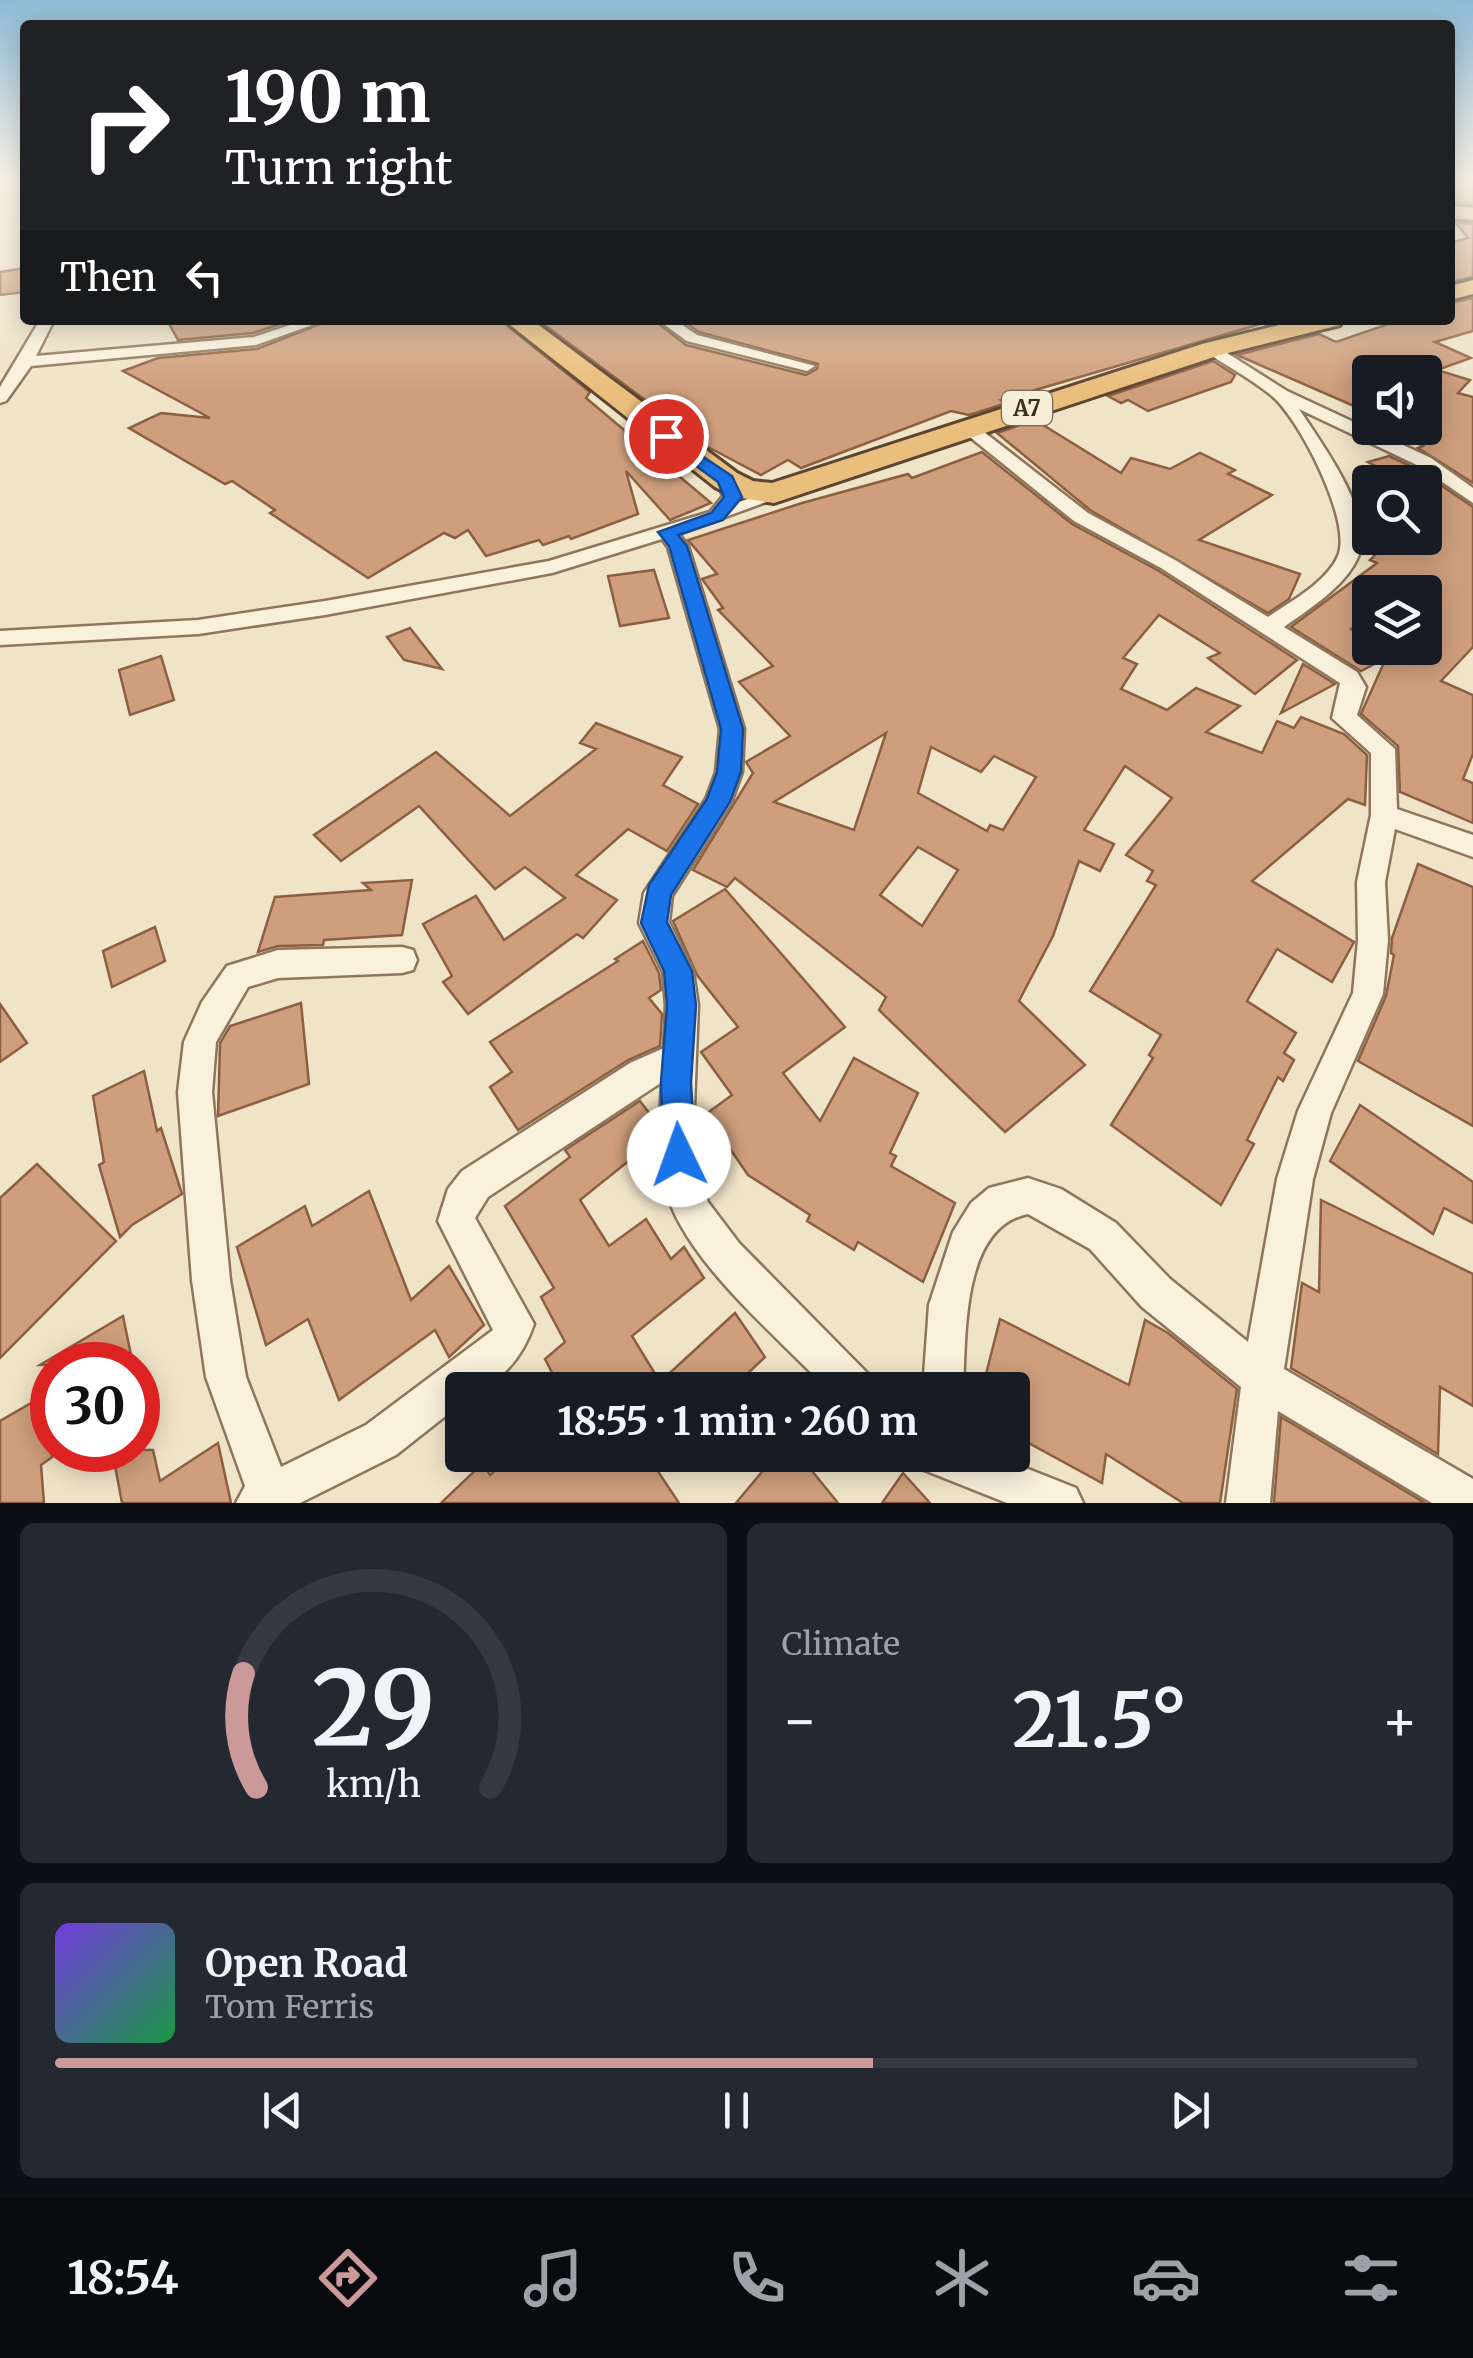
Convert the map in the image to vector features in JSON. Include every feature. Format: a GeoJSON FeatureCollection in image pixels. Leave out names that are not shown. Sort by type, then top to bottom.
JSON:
{"type":"FeatureCollection","features":[{"type":"Feature","properties":{"kind":"highway","name":"A7"},"geometry":{"type":"LineString","coordinates":[[523,325],[726,480],[760,492],[787,490],[1211,348],[1310,325]]}},
{"type":"Feature","properties":{"kind":"street"},"geometry":{"type":"LineString","coordinates":[[0,398],[26,362],[44,325]]}},
{"type":"Feature","properties":{"kind":"street"},"geometry":{"type":"LineString","coordinates":[[26,362],[256,340],[303,325]]}},
{"type":"Feature","properties":{"kind":"street"},"geometry":{"type":"LineString","coordinates":[[672,325],[692,338],[807,366]]}},
{"type":"Feature","properties":{"kind":"street"},"geometry":{"type":"LineString","coordinates":[[1211,348],[1281,394],[1412,454],[1473,497]]}},
{"type":"Feature","properties":{"kind":"street"},"geometry":{"type":"LineString","coordinates":[[1268,628],[1334,575],[1348,557],[1352,544],[1347,512],[1337,487],[1281,394]]}},
{"type":"Feature","properties":{"kind":"street"},"geometry":{"type":"LineString","coordinates":[[969,430],[1081,517],[1144,550],[1354,684],[1344,718],[1384,749],[1384,815],[1372,882],[1373,940],[1368,994],[1314,1112],[1304,1147],[1262,1380],[1248,1503]]}},
{"type":"Feature","properties":{"kind":"street"},"geometry":{"type":"LineString","coordinates":[[717,516],[733,497],[726,480]]}},
{"type":"Feature","properties":{"kind":"street"},"geometry":{"type":"LineString","coordinates":[[0,638],[198,627],[552,567],[787,490]]}},
{"type":"Feature","properties":{"kind":"street"},"geometry":{"type":"LineString","coordinates":[[667,532],[678,546],[732,729],[729,772],[718,802],[658,893],[654,923],[678,971],[682,1005],[676,1132],[682,1178],[693,1212],[761,1294],[838,1372]]}},
{"type":"Feature","properties":{"kind":"street"},"geometry":{"type":"LineString","coordinates":[[1384,815],[1473,846]]}},
{"type":"Feature","properties":{"kind":"street"},"geometry":{"type":"LineString","coordinates":[[402,960],[278,964],[238,976],[213,1012],[200,1042],[195,1092],[214,1300],[226,1377],[264,1499],[380,1440],[508,1343],[515,1324],[456,1222],[461,1202],[475,1184],[642,1074],[678,1058]]}},
{"type":"Feature","properties":{"kind":"street"},"geometry":{"type":"LineString","coordinates":[[943,1372],[948,1306],[966,1245],[984,1216],[1002,1201],[1028,1196],[1048,1202],[1102,1236],[1156,1293],[1262,1380],[1473,1503]]}},
{"type":"Feature","properties":{"kind":"street"},"geometry":{"type":"LineString","coordinates":[[982,1472],[1061,1503]]}},
{"type":"Feature","properties":{"kind":"building"},"geometry":{"type":"Polygon","coordinates":[[[1455,249],[1473,249],[1473,277],[1455,281],[1455,249]]]}},
{"type":"Feature","properties":{"kind":"building"},"geometry":{"type":"Polygon","coordinates":[[[20,269],[20,293],[0,295],[0,272],[20,269]]]}},
{"type":"Feature","properties":{"kind":"building"},"geometry":{"type":"Polygon","coordinates":[[[1473,298],[1473,331],[1435,342],[1471,358],[1442,368],[1442,355],[1352,355],[1352,405],[1237,355],[1319,334],[1336,342],[1385,325],[1455,325],[1455,302],[1473,298]]]}},
{"type":"Feature","properties":{"kind":"building"},"geometry":{"type":"Polygon","coordinates":[[[170,325],[278,325],[253,333],[178,340],[170,325]]]}},
{"type":"Feature","properties":{"kind":"building"},"geometry":{"type":"Polygon","coordinates":[[[317,325],[506,325],[590,392],[586,398],[711,503],[670,520],[626,471],[638,514],[571,539],[569,536],[543,545],[539,540],[486,556],[468,530],[455,538],[444,533],[368,578],[270,513],[275,510],[232,481],[225,484],[129,428],[161,413],[210,418],[123,371],[158,358],[257,349],[317,325]]]}},
{"type":"Feature","properties":{"kind":"building"},"geometry":{"type":"Polygon","coordinates":[[[545,325],[660,325],[686,345],[806,375],[817,369],[818,364],[699,332],[689,325],[1257,325],[1001,400],[1007,403],[969,415],[951,411],[801,468],[788,460],[761,475],[708,447],[545,325]]]}},
{"type":"Feature","properties":{"kind":"building"},"geometry":{"type":"Polygon","coordinates":[[[1213,361],[1235,375],[1231,382],[1148,411],[1128,400],[1121,403],[1108,396],[1213,361]]]}},
{"type":"Feature","properties":{"kind":"building"},"geometry":{"type":"Polygon","coordinates":[[[1442,372],[1470,380],[1458,393],[1473,397],[1473,483],[1418,448],[1442,445],[1442,372]]]}},
{"type":"Feature","properties":{"kind":"building"},"geometry":{"type":"Polygon","coordinates":[[[1035,420],[1121,473],[1131,458],[1170,469],[1200,453],[1235,470],[1228,474],[1272,495],[1199,540],[1300,574],[1289,599],[1268,613],[1090,510],[997,433],[1035,420]]]}},
{"type":"Feature","properties":{"kind":"building"},"geometry":{"type":"Polygon","coordinates":[[[982,452],[1072,524],[1159,571],[1297,660],[1255,694],[1208,658],[1220,653],[1159,615],[1123,658],[1137,664],[1121,689],[1167,710],[1196,688],[1240,706],[1206,732],[1262,753],[1277,721],[1294,728],[1301,717],[1344,734],[1367,755],[1365,805],[1348,799],[1252,881],[1354,942],[1332,982],[1277,949],[1247,1001],[1296,1033],[1284,1053],[1294,1060],[1283,1081],[1278,1077],[1247,1140],[1254,1144],[1221,1205],[1111,1125],[1153,1058],[1149,1055],[1161,1035],[1090,991],[1156,885],[1147,881],[1153,871],[1126,855],[1172,798],[1125,766],[1084,830],[1114,844],[1100,871],[1079,861],[1053,936],[1019,1001],[1085,1065],[1005,1132],[879,1010],[886,997],[735,878],[727,887],[693,870],[753,773],[746,762],[790,736],[739,682],[773,666],[718,610],[723,608],[702,579],[717,574],[688,540],[802,503],[908,474],[912,478],[982,452]],[[886,733],[774,802],[854,830],[886,733]],[[931,747],[918,793],[987,831],[990,825],[1003,830],[1036,777],[994,756],[981,772],[931,747]],[[918,847],[880,895],[922,926],[958,870],[918,847]]]}},
{"type":"Feature","properties":{"kind":"building"},"geometry":{"type":"Polygon","coordinates":[[[1389,456],[1408,465],[1368,462],[1389,456]]]}},
{"type":"Feature","properties":{"kind":"building"},"geometry":{"type":"Polygon","coordinates":[[[1442,486],[1473,507],[1473,647],[1441,681],[1473,695],[1473,754],[1463,779],[1473,783],[1473,823],[1400,792],[1398,746],[1361,714],[1383,665],[1442,665],[1442,575],[1361,575],[1377,563],[1370,560],[1375,555],[1442,555],[1442,486]]]}},
{"type":"Feature","properties":{"kind":"building"},"geometry":{"type":"Polygon","coordinates":[[[654,570],[669,618],[620,626],[608,576],[654,570]]]}},
{"type":"Feature","properties":{"kind":"building"},"geometry":{"type":"Polygon","coordinates":[[[1352,582],[1352,665],[1373,665],[1361,671],[1291,627],[1352,582]]]}},
{"type":"Feature","properties":{"kind":"building"},"geometry":{"type":"Polygon","coordinates":[[[410,628],[442,669],[404,660],[387,637],[410,628]]]}},
{"type":"Feature","properties":{"kind":"building"},"geometry":{"type":"Polygon","coordinates":[[[161,656],[174,700],[130,715],[119,670],[161,656]]]}},
{"type":"Feature","properties":{"kind":"building"},"geometry":{"type":"Polygon","coordinates":[[[1303,664],[1335,684],[1281,713],[1303,664]]]}},
{"type":"Feature","properties":{"kind":"building"},"geometry":{"type":"Polygon","coordinates":[[[596,723],[682,757],[663,785],[698,804],[667,851],[628,829],[576,875],[617,900],[583,938],[577,934],[468,1014],[443,982],[452,976],[423,924],[476,896],[504,940],[565,898],[525,867],[495,889],[419,806],[341,861],[314,835],[436,752],[510,816],[596,749],[580,743],[596,723]]]}},
{"type":"Feature","properties":{"kind":"building"},"geometry":{"type":"Polygon","coordinates":[[[1418,864],[1473,887],[1473,1126],[1358,1061],[1386,996],[1394,955],[1392,938],[1418,864]]]}},
{"type":"Feature","properties":{"kind":"building"},"geometry":{"type":"Polygon","coordinates":[[[412,880],[402,935],[324,940],[323,945],[278,946],[258,952],[275,897],[371,890],[363,883],[412,880]]]}},
{"type":"Feature","properties":{"kind":"building"},"geometry":{"type":"Polygon","coordinates":[[[725,889],[845,1027],[783,1073],[820,1121],[854,1058],[918,1093],[890,1153],[896,1156],[891,1166],[955,1203],[923,1282],[858,1242],[854,1250],[807,1221],[810,1215],[748,1175],[706,1114],[732,1095],[701,1052],[738,1027],[697,975],[673,921],[725,889]]]}},
{"type":"Feature","properties":{"kind":"building"},"geometry":{"type":"Polygon","coordinates":[[[155,927],[165,961],[112,987],[103,951],[155,927]]]}},
{"type":"Feature","properties":{"kind":"building"},"geometry":{"type":"Polygon","coordinates":[[[643,941],[659,973],[661,990],[649,998],[662,1014],[660,1046],[628,1060],[518,1130],[490,1087],[512,1072],[490,1042],[643,941]]]}},
{"type":"Feature","properties":{"kind":"building"},"geometry":{"type":"Polygon","coordinates":[[[301,1003],[309,1084],[218,1116],[220,1043],[230,1026],[301,1003]]]}},
{"type":"Feature","properties":{"kind":"building"},"geometry":{"type":"Polygon","coordinates":[[[0,1004],[27,1043],[0,1062],[0,1004]]]}},
{"type":"Feature","properties":{"kind":"building"},"geometry":{"type":"Polygon","coordinates":[[[144,1071],[157,1131],[161,1128],[182,1194],[132,1225],[120,1237],[99,1165],[104,1162],[93,1096],[144,1071]]]}},
{"type":"Feature","properties":{"kind":"building"},"geometry":{"type":"Polygon","coordinates":[[[640,1101],[656,1122],[656,1139],[580,1200],[609,1246],[646,1219],[671,1259],[684,1247],[704,1278],[632,1336],[654,1372],[552,1372],[545,1359],[565,1342],[541,1297],[554,1288],[505,1206],[570,1157],[565,1150],[640,1101]]]}},
{"type":"Feature","properties":{"kind":"building"},"geometry":{"type":"Polygon","coordinates":[[[1360,1105],[1473,1182],[1473,1223],[1444,1208],[1433,1234],[1330,1161],[1360,1105]]]}},
{"type":"Feature","properties":{"kind":"building"},"geometry":{"type":"Polygon","coordinates":[[[37,1164],[116,1241],[0,1358],[0,1198],[37,1164]]]}},
{"type":"Feature","properties":{"kind":"building"},"geometry":{"type":"Polygon","coordinates":[[[369,1191],[411,1300],[449,1266],[484,1325],[449,1357],[435,1330],[339,1400],[308,1319],[266,1345],[237,1247],[305,1206],[312,1226],[369,1191]]]}},
{"type":"Feature","properties":{"kind":"building"},"geometry":{"type":"Polygon","coordinates":[[[1321,1200],[1473,1274],[1473,1406],[1440,1387],[1438,1454],[1291,1368],[1302,1283],[1319,1292],[1321,1200]]]}},
{"type":"Feature","properties":{"kind":"building"},"geometry":{"type":"Polygon","coordinates":[[[735,1313],[765,1357],[749,1372],[671,1372],[735,1313]]]}},
{"type":"Feature","properties":{"kind":"building"},"geometry":{"type":"Polygon","coordinates":[[[123,1316],[128,1342],[79,1342],[123,1316]]]}},
{"type":"Feature","properties":{"kind":"building"},"geometry":{"type":"Polygon","coordinates":[[[1000,1319],[1129,1385],[1145,1320],[1168,1333],[1237,1389],[1220,1503],[1183,1503],[1106,1454],[1102,1483],[1030,1444],[1030,1372],[987,1372],[1000,1319]]]}},
{"type":"Feature","properties":{"kind":"building"},"geometry":{"type":"Polygon","coordinates":[[[30,1404],[30,1472],[42,1472],[44,1503],[0,1503],[0,1421],[30,1404]]]}},
{"type":"Feature","properties":{"kind":"building"},"geometry":{"type":"Polygon","coordinates":[[[1281,1417],[1425,1503],[1274,1503],[1281,1417]]]}},
{"type":"Feature","properties":{"kind":"building"},"geometry":{"type":"Polygon","coordinates":[[[218,1443],[231,1503],[122,1503],[116,1472],[158,1472],[160,1481],[218,1443]]]}},
{"type":"Feature","properties":{"kind":"building"},"geometry":{"type":"Polygon","coordinates":[[[474,1472],[658,1472],[679,1503],[441,1503],[474,1472]]]}},
{"type":"Feature","properties":{"kind":"building"},"geometry":{"type":"Polygon","coordinates":[[[762,1472],[813,1472],[838,1503],[736,1503],[762,1472]]]}},
{"type":"Feature","properties":{"kind":"building"},"geometry":{"type":"Polygon","coordinates":[[[903,1473],[930,1503],[882,1503],[903,1473]]]}},
{"type":"Feature","properties":{"kind":"route"},"geometry":{"type":"LineString","coordinates":[[666,436],[726,480],[733,491],[729,504],[717,516],[667,532],[678,546],[732,729],[729,772],[718,802],[658,893],[654,923],[678,971],[682,1005],[676,1082],[679,1155]]}}]}
